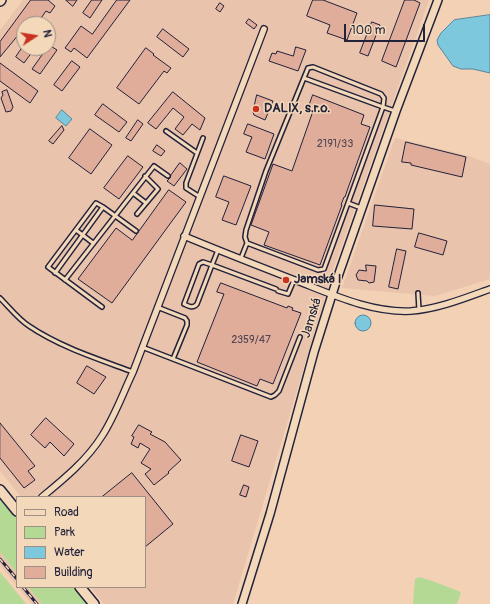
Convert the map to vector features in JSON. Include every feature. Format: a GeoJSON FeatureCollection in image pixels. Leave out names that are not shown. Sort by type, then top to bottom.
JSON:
{"type":"FeatureCollection","features":[{"type":"Feature","properties":{"kind":"main road"},"geometry":{"type":"LineString","coordinates":[[0,490],[16,510]]}},
{"type":"Feature","properties":{"kind":"main road"},"geometry":{"type":"LineString","coordinates":[[81,588],[94,604]]}},
{"type":"Feature","properties":{"kind":"street","name":"Jamská"},"geometry":{"type":"LineString","coordinates":[[242,604],[270,514],[332,294],[396,111],[438,0]]}},
{"type":"Feature","properties":{"kind":"street"},"geometry":{"type":"LineString","coordinates":[[43,496],[69,474],[89,453],[102,436],[112,417],[142,347],[264,29]]}},
{"type":"Feature","properties":{"kind":"street"},"geometry":{"type":"LineString","coordinates":[[184,236],[294,280],[372,307],[396,311],[419,310],[441,306],[490,289]]}},
{"type":"Feature","properties":{"kind":"lane"},"geometry":{"type":"LineString","coordinates":[[241,258],[247,243],[245,237],[246,230],[266,171],[308,68],[313,67],[381,94],[384,98],[383,107],[325,267],[322,270],[314,268],[247,243]]}},
{"type":"Feature","properties":{"kind":"lane"},"geometry":{"type":"LineString","coordinates":[[304,78],[396,111]]}},
{"type":"Feature","properties":{"kind":"lane"},"geometry":{"type":"LineString","coordinates":[[166,131],[198,153]]}},
{"type":"Feature","properties":{"kind":"lane"},"geometry":{"type":"LineString","coordinates":[[200,197],[186,188],[186,183],[203,138]]}},
{"type":"Feature","properties":{"kind":"lane"},"geometry":{"type":"LineString","coordinates":[[66,280],[93,243],[154,166],[168,176]]}},
{"type":"Feature","properties":{"kind":"lane"},"geometry":{"type":"LineString","coordinates":[[137,214],[158,189],[145,176]]}},
{"type":"Feature","properties":{"kind":"lane"},"geometry":{"type":"LineString","coordinates":[[133,193],[146,203]]}},
{"type":"Feature","properties":{"kind":"lane"},"geometry":{"type":"LineString","coordinates":[[102,307],[48,267],[94,204],[97,203],[136,231]]}},
{"type":"Feature","properties":{"kind":"lane"},"geometry":{"type":"LineString","coordinates":[[348,203],[362,209]]}},
{"type":"Feature","properties":{"kind":"lane"},"geometry":{"type":"LineString","coordinates":[[55,272],[103,207]]}},
{"type":"Feature","properties":{"kind":"lane"},"geometry":{"type":"LineString","coordinates":[[76,230],[93,243]]}},
{"type":"Feature","properties":{"kind":"lane"},"geometry":{"type":"LineString","coordinates":[[218,250],[212,265],[197,304],[192,307],[184,304],[200,263],[204,262],[212,265],[277,290],[288,294],[294,280]]}},
{"type":"Feature","properties":{"kind":"lane"},"geometry":{"type":"LineString","coordinates":[[418,293],[419,310]]}},
{"type":"Feature","properties":{"kind":"lane"},"geometry":{"type":"LineString","coordinates":[[0,298],[28,325],[74,349],[132,372]]}},
{"type":"Feature","properties":{"kind":"lane"},"geometry":{"type":"LineString","coordinates":[[157,307],[183,317],[187,321],[187,325],[173,359]]}},
{"type":"Feature","properties":{"kind":"lane"},"geometry":{"type":"LineString","coordinates":[[142,347],[270,397],[279,391],[300,337]]}},
{"type":"Feature","properties":{"kind":"shaded area"},"geometry":{"type":"Polygon","coordinates":[[[23,0],[429,0],[333,270],[233,604],[104,604],[91,588],[146,588],[146,496],[20,496],[0,471],[0,30],[23,0]]]}},
{"type":"Feature","properties":{"kind":"shaded area"},"geometry":{"type":"Polygon","coordinates":[[[395,138],[469,156],[490,164],[490,279],[435,296],[342,288],[395,138]]]}},
{"type":"Feature","properties":{"kind":"shaded area"},"geometry":{"type":"Polygon","coordinates":[[[0,552],[16,572],[16,585],[0,565],[0,552]]]}},
{"type":"Feature","properties":{"kind":"shaded area"},"geometry":{"type":"Polygon","coordinates":[[[19,588],[29,588],[42,604],[32,604],[19,588]]]}},
{"type":"Feature","properties":{"kind":"green space"},"geometry":{"type":"Polygon","coordinates":[[[0,497],[16,517],[16,572],[0,552],[0,497]]]}},
{"type":"Feature","properties":{"kind":"green space"},"geometry":{"type":"Polygon","coordinates":[[[0,572],[26,604],[0,604],[0,572]]]}},
{"type":"Feature","properties":{"kind":"green space"},"geometry":{"type":"Polygon","coordinates":[[[419,577],[461,592],[457,604],[413,604],[415,579],[419,577]]]}},
{"type":"Feature","properties":{"kind":"green space"},"geometry":{"type":"Polygon","coordinates":[[[29,588],[75,588],[88,604],[42,604],[29,588]]]}},
{"type":"Feature","properties":{"kind":"water"},"geometry":{"type":"Polygon","coordinates":[[[490,15],[490,73],[473,69],[461,69],[453,66],[438,45],[437,40],[441,33],[454,20],[490,15]]]}},
{"type":"Feature","properties":{"kind":"water"},"geometry":{"type":"Polygon","coordinates":[[[62,110],[72,119],[66,126],[56,118],[62,110]]]}},
{"type":"Feature","properties":{"kind":"water"},"geometry":{"type":"Polygon","coordinates":[[[360,315],[366,315],[371,320],[369,329],[366,331],[360,331],[355,326],[355,320],[360,315]]]}},
{"type":"Feature","properties":{"kind":"building"},"geometry":{"type":"Polygon","coordinates":[[[31,0],[48,0],[55,6],[50,13],[46,11],[43,16],[19,16],[31,0]]]}},
{"type":"Feature","properties":{"kind":"building"},"geometry":{"type":"Polygon","coordinates":[[[66,0],[77,0],[73,6],[66,0]]]}},
{"type":"Feature","properties":{"kind":"building"},"geometry":{"type":"Polygon","coordinates":[[[92,0],[102,0],[90,18],[83,13],[92,0]]]}},
{"type":"Feature","properties":{"kind":"building"},"geometry":{"type":"Polygon","coordinates":[[[117,0],[130,0],[87,58],[74,48],[71,52],[65,48],[81,26],[92,34],[117,0]]]}},
{"type":"Feature","properties":{"kind":"building"},"geometry":{"type":"Polygon","coordinates":[[[313,0],[323,0],[357,13],[347,40],[327,33],[330,25],[307,16],[313,0]]]}},
{"type":"Feature","properties":{"kind":"building"},"geometry":{"type":"Polygon","coordinates":[[[405,0],[414,0],[420,3],[396,67],[382,61],[405,0]]]}},
{"type":"Feature","properties":{"kind":"building"},"geometry":{"type":"Polygon","coordinates":[[[220,3],[224,6],[220,12],[216,9],[220,3]]]}},
{"type":"Feature","properties":{"kind":"building"},"geometry":{"type":"Polygon","coordinates":[[[249,19],[257,25],[254,29],[246,23],[249,19]]]}},
{"type":"Feature","properties":{"kind":"building"},"geometry":{"type":"Polygon","coordinates":[[[16,20],[16,38],[0,57],[0,42],[16,20]]]}},
{"type":"Feature","properties":{"kind":"building"},"geometry":{"type":"Polygon","coordinates":[[[372,22],[380,25],[368,56],[360,53],[372,22]]]}},
{"type":"Feature","properties":{"kind":"building"},"geometry":{"type":"Polygon","coordinates":[[[163,29],[189,49],[183,57],[157,37],[163,29]]]}},
{"type":"Feature","properties":{"kind":"building"},"geometry":{"type":"Polygon","coordinates":[[[296,47],[306,50],[298,71],[269,61],[272,53],[276,54],[277,51],[293,56],[296,47]]]}},
{"type":"Feature","properties":{"kind":"building"},"geometry":{"type":"Polygon","coordinates":[[[146,48],[171,68],[167,73],[164,71],[139,104],[117,88],[146,48]]]}},
{"type":"Feature","properties":{"kind":"building"},"geometry":{"type":"Polygon","coordinates":[[[17,56],[29,56],[24,63],[17,56]]]}},
{"type":"Feature","properties":{"kind":"building"},"geometry":{"type":"Polygon","coordinates":[[[41,56],[53,56],[40,74],[32,69],[41,56]]]}},
{"type":"Feature","properties":{"kind":"building"},"geometry":{"type":"Polygon","coordinates":[[[72,61],[80,67],[62,91],[54,85],[72,61]]]}},
{"type":"Feature","properties":{"kind":"building"},"geometry":{"type":"Polygon","coordinates":[[[0,63],[38,91],[30,103],[0,81],[0,63]]]}},
{"type":"Feature","properties":{"kind":"building"},"geometry":{"type":"Polygon","coordinates":[[[7,90],[13,107],[11,111],[6,112],[1,98],[3,95],[2,92],[7,90]]]}},
{"type":"Feature","properties":{"kind":"building"},"geometry":{"type":"Polygon","coordinates":[[[173,92],[205,118],[200,130],[192,124],[183,135],[175,129],[184,117],[173,108],[156,129],[148,123],[173,92]]]}},
{"type":"Feature","properties":{"kind":"building"},"geometry":{"type":"Polygon","coordinates":[[[257,95],[273,101],[265,120],[254,115],[253,112],[257,95]]]}},
{"type":"Feature","properties":{"kind":"building"},"geometry":{"type":"Polygon","coordinates":[[[313,95],[364,115],[361,124],[370,127],[320,265],[264,245],[269,232],[251,225],[273,164],[292,171],[313,111],[308,109],[313,95]]]}},
{"type":"Feature","properties":{"kind":"building"},"geometry":{"type":"Polygon","coordinates":[[[103,104],[127,122],[119,132],[95,115],[103,104]]]}},
{"type":"Feature","properties":{"kind":"building"},"geometry":{"type":"Polygon","coordinates":[[[138,120],[143,124],[131,141],[126,138],[138,120]]]}},
{"type":"Feature","properties":{"kind":"building"},"geometry":{"type":"Polygon","coordinates":[[[248,124],[274,134],[265,159],[246,152],[252,137],[244,134],[248,124]]]}},
{"type":"Feature","properties":{"kind":"building"},"geometry":{"type":"Polygon","coordinates":[[[62,126],[64,130],[53,144],[49,141],[62,126]]]}},
{"type":"Feature","properties":{"kind":"building"},"geometry":{"type":"Polygon","coordinates":[[[90,129],[112,145],[91,174],[69,158],[90,129]]]}},
{"type":"Feature","properties":{"kind":"building"},"geometry":{"type":"Polygon","coordinates":[[[406,142],[466,157],[462,177],[411,165],[411,163],[402,162],[406,142]]]}},
{"type":"Feature","properties":{"kind":"building"},"geometry":{"type":"Polygon","coordinates":[[[157,145],[165,151],[161,156],[153,151],[157,145]]]}},
{"type":"Feature","properties":{"kind":"building"},"geometry":{"type":"Polygon","coordinates":[[[128,156],[143,167],[119,199],[104,188],[128,156]]]}},
{"type":"Feature","properties":{"kind":"building"},"geometry":{"type":"Polygon","coordinates":[[[180,163],[187,169],[174,186],[167,181],[180,163]]]}},
{"type":"Feature","properties":{"kind":"building"},"geometry":{"type":"Polygon","coordinates":[[[224,176],[251,186],[236,225],[222,220],[229,202],[216,197],[224,176]]]}},
{"type":"Feature","properties":{"kind":"building"},"geometry":{"type":"Polygon","coordinates":[[[169,190],[186,202],[112,303],[78,279],[116,228],[132,240],[169,190]]]}},
{"type":"Feature","properties":{"kind":"building"},"geometry":{"type":"Polygon","coordinates":[[[375,205],[414,209],[412,229],[373,226],[375,205]]]}},
{"type":"Feature","properties":{"kind":"building"},"geometry":{"type":"Polygon","coordinates":[[[419,233],[447,241],[443,255],[415,247],[419,233]]]}},
{"type":"Feature","properties":{"kind":"building"},"geometry":{"type":"Polygon","coordinates":[[[397,249],[406,251],[398,289],[389,287],[397,249]]]}},
{"type":"Feature","properties":{"kind":"building"},"geometry":{"type":"Polygon","coordinates":[[[366,265],[376,266],[374,282],[369,283],[367,281],[358,280],[356,275],[359,270],[366,271],[366,265]]]}},
{"type":"Feature","properties":{"kind":"building"},"geometry":{"type":"Polygon","coordinates":[[[221,283],[287,308],[288,306],[293,308],[292,310],[301,313],[273,384],[260,379],[257,386],[197,362],[224,294],[217,292],[221,283]]]}},
{"type":"Feature","properties":{"kind":"building"},"geometry":{"type":"Polygon","coordinates":[[[87,366],[106,377],[94,394],[77,383],[87,366]]]}},
{"type":"Feature","properties":{"kind":"building"},"geometry":{"type":"Polygon","coordinates":[[[46,418],[74,444],[64,456],[50,442],[45,448],[31,435],[46,418]]]}},
{"type":"Feature","properties":{"kind":"building"},"geometry":{"type":"Polygon","coordinates":[[[0,423],[35,466],[28,471],[35,480],[24,488],[0,458],[0,423]]]}},
{"type":"Feature","properties":{"kind":"building"},"geometry":{"type":"Polygon","coordinates":[[[139,425],[152,432],[150,434],[165,442],[181,460],[168,472],[169,473],[154,485],[145,474],[151,469],[141,463],[150,449],[140,443],[138,448],[131,444],[134,437],[132,436],[139,425]]]}},
{"type":"Feature","properties":{"kind":"building"},"geometry":{"type":"Polygon","coordinates":[[[241,435],[258,441],[249,467],[232,461],[241,435]]]}},
{"type":"Feature","properties":{"kind":"building"},"geometry":{"type":"Polygon","coordinates":[[[132,473],[173,524],[146,546],[146,496],[103,496],[132,473]]]}},
{"type":"Feature","properties":{"kind":"building"},"geometry":{"type":"Polygon","coordinates":[[[244,485],[249,487],[246,497],[240,495],[244,485]]]}},
{"type":"Feature","properties":{"kind":"railway"},"geometry":{"type":"LineString","coordinates":[[0,559],[16,578]]}},
{"type":"Feature","properties":{"kind":"railway"},"geometry":{"type":"LineString","coordinates":[[24,588],[37,604]]}},
{"type":"Feature","properties":{"kind":"place","name":"DALIX, s.r.o."},"geometry":{"type":"Point","coordinates":[256,109]}},
{"type":"Feature","properties":{"kind":"place","name":"Jamská I"},"geometry":{"type":"Point","coordinates":[286,280]}}]}
